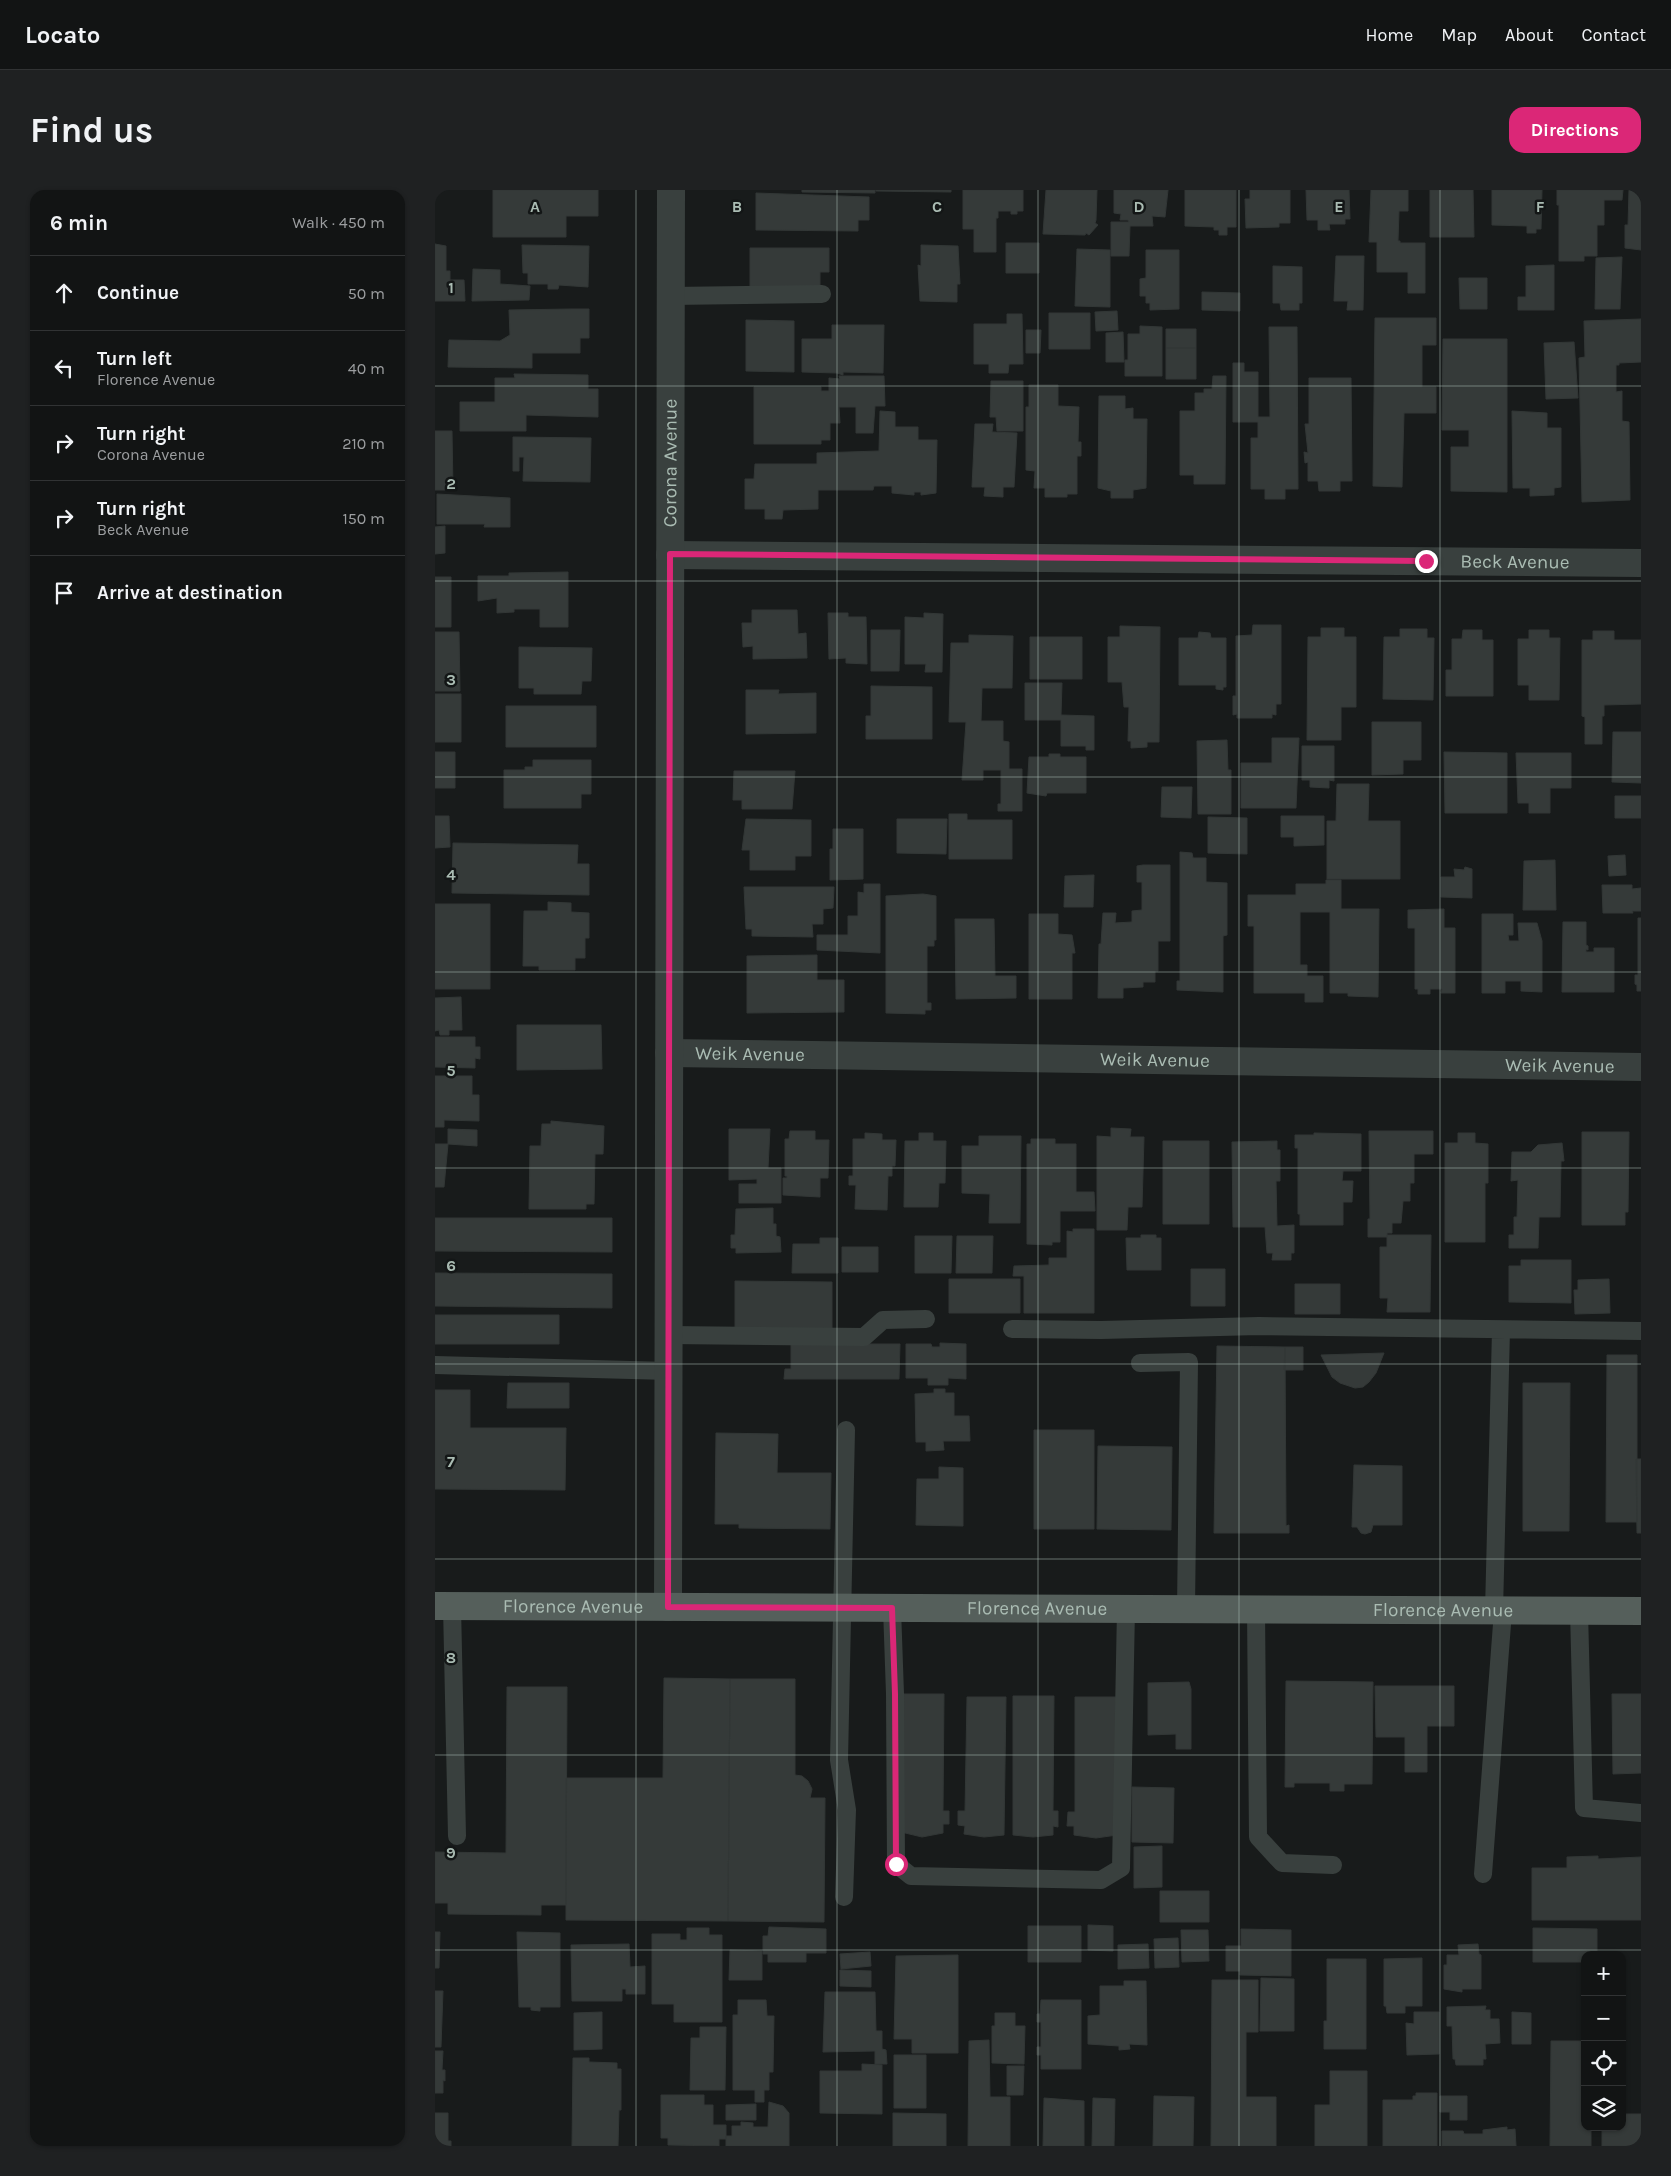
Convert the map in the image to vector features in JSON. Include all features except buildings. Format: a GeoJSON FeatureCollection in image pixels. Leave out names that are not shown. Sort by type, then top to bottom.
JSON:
{"type":"FeatureCollection","features":[{"type":"Feature","properties":{"kind":"main road","name":"Florence Avenue"},"geometry":{"type":"LineString","coordinates":[[443,1606],[1641,1611]]}},
{"type":"Feature","properties":{"kind":"street","name":"Corona Avenue"},"geometry":{"type":"LineString","coordinates":[[668,1607],[671,190]]}},
{"type":"Feature","properties":{"kind":"street","name":"Beck Avenue"},"geometry":{"type":"LineString","coordinates":[[670,554],[1641,563]]}},
{"type":"Feature","properties":{"kind":"street","name":"Weik Avenue"},"geometry":{"type":"LineString","coordinates":[[669,1053],[1641,1067]]}},
{"type":"Feature","properties":{"kind":"lane"},"geometry":{"type":"LineString","coordinates":[[671,296],[822,294]]}},
{"type":"Feature","properties":{"kind":"lane"},"geometry":{"type":"LineString","coordinates":[[669,1335],[864,1337],[883,1320],[927,1319]]}},
{"type":"Feature","properties":{"kind":"lane"},"geometry":{"type":"LineString","coordinates":[[1012,1329],[1101,1330],[1259,1326],[1641,1331]]}},
{"type":"Feature","properties":{"kind":"lane"},"geometry":{"type":"LineString","coordinates":[[1483,1874],[1498,1611],[1501,1330]]}},
{"type":"Feature","properties":{"kind":"lane"},"geometry":{"type":"LineString","coordinates":[[1140,1363],[1189,1362],[1186,1609]]}},
{"type":"Feature","properties":{"kind":"lane"},"geometry":{"type":"LineString","coordinates":[[435,1365],[669,1371]]}},
{"type":"Feature","properties":{"kind":"lane"},"geometry":{"type":"LineString","coordinates":[[844,1897],[847,1810],[839,1760],[846,1430]]}},
{"type":"Feature","properties":{"kind":"lane"},"geometry":{"type":"LineString","coordinates":[[443,1606],[457,1836]]}},
{"type":"Feature","properties":{"kind":"lane"},"geometry":{"type":"LineString","coordinates":[[892,1608],[895,1694],[896,1864],[911,1876],[1101,1880],[1121,1868],[1126,1609]]}},
{"type":"Feature","properties":{"kind":"lane"},"geometry":{"type":"LineString","coordinates":[[1256,1609],[1259,1837],[1282,1863],[1333,1865]]}},
{"type":"Feature","properties":{"kind":"lane"},"geometry":{"type":"LineString","coordinates":[[1579,1611],[1584,1808],[1641,1813]]}},
{"type":"Feature","properties":{"kind":"route"},"geometry":{"type":"LineString","coordinates":[[896,1864],[895,1694],[892,1608],[668,1607],[670,554],[1426,561]]}}]}
